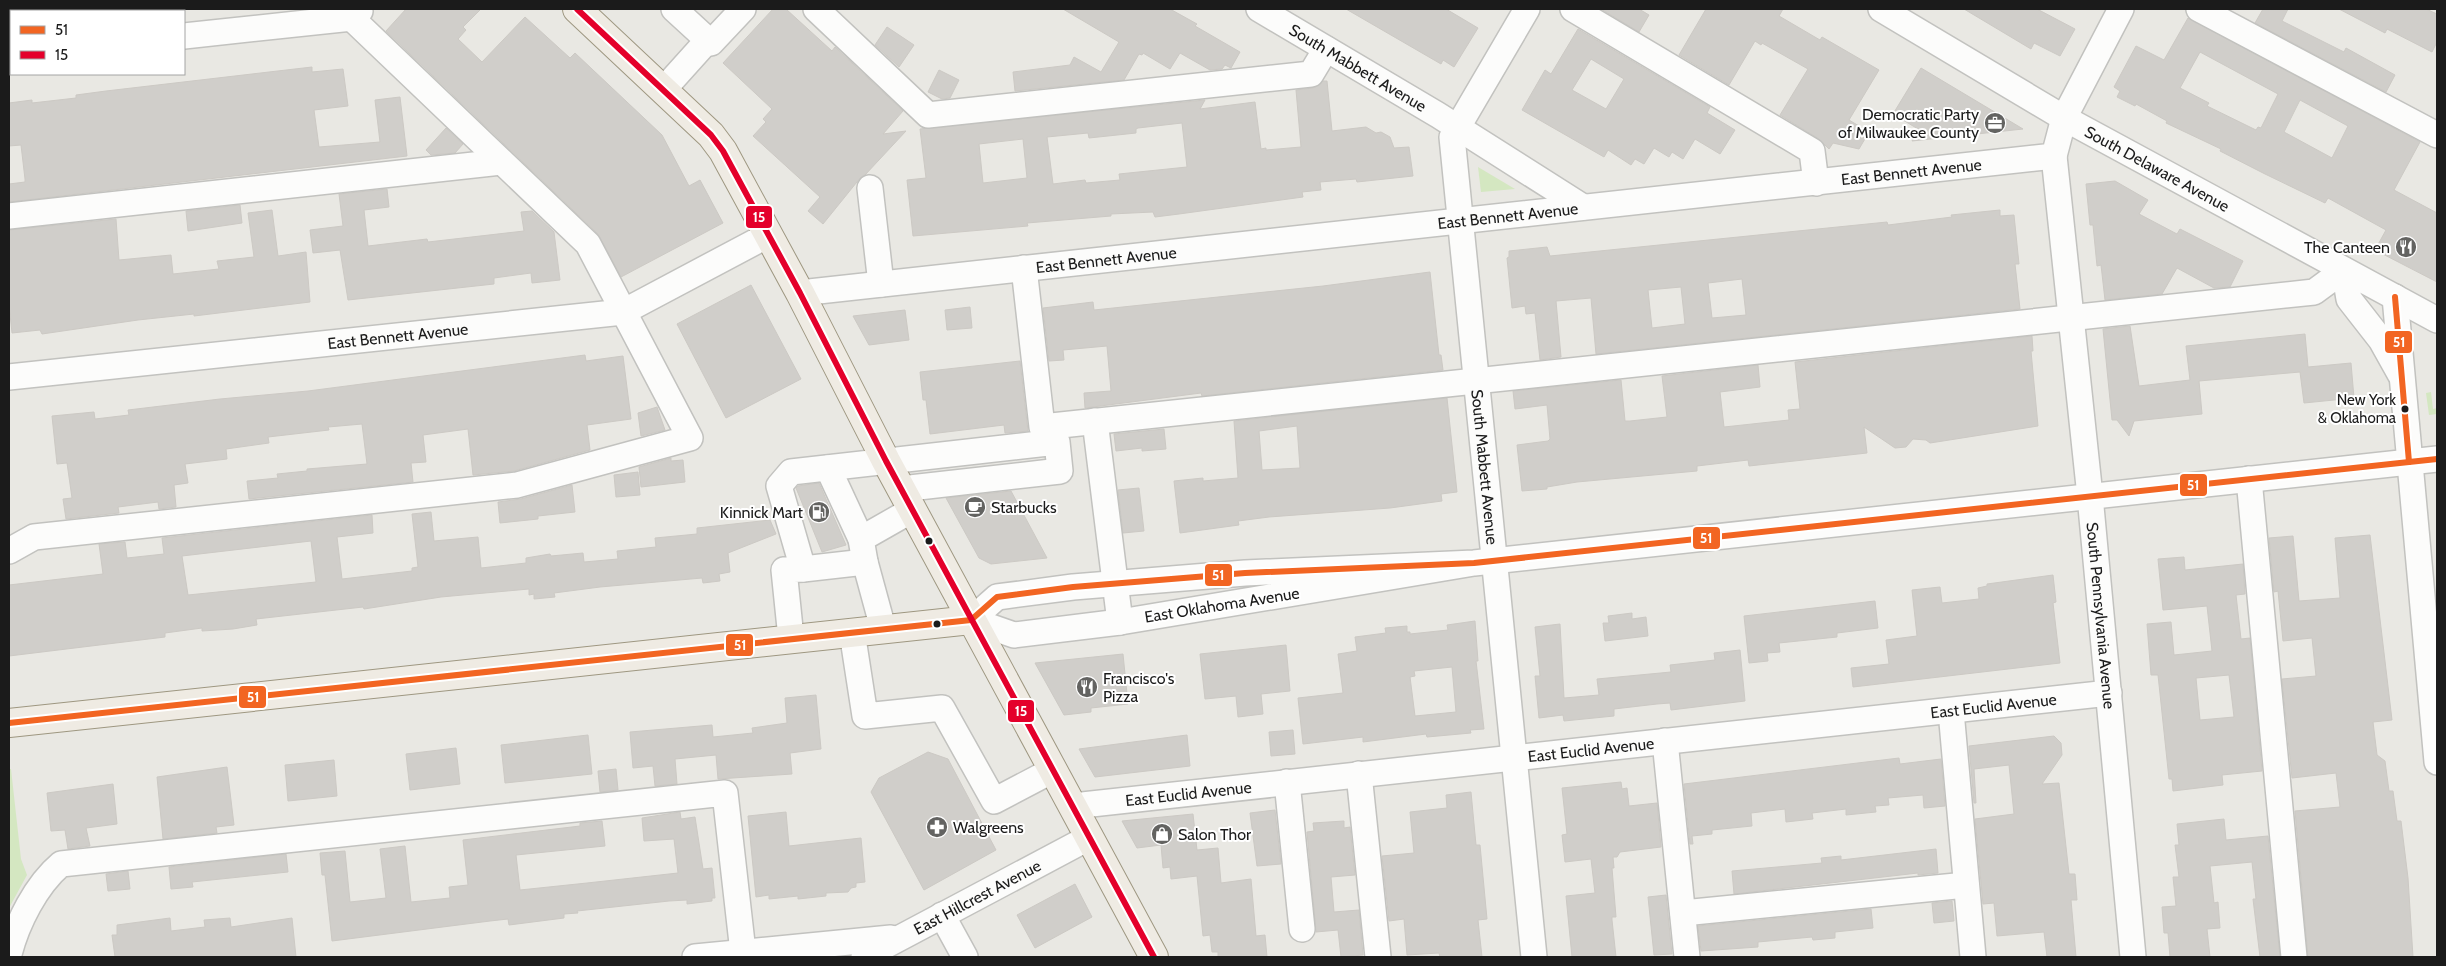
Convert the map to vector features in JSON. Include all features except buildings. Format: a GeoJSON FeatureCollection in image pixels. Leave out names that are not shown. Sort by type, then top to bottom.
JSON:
{"type":"FeatureCollection","features":[{"type":"Feature","properties":{"kind":"main road"},"geometry":{"type":"LineString","coordinates":[[577,9],[710,135],[723,151],[800,293],[886,461],[971,620],[1154,957]]}},
{"type":"Feature","properties":{"kind":"main road","name":"East Oklahoma Avenue"},"geometry":{"type":"LineString","coordinates":[[9,724],[883,628],[971,620]]}},
{"type":"Feature","properties":{"kind":"street"},"geometry":{"type":"LineString","coordinates":[[674,9],[711,43],[743,9]]}},
{"type":"Feature","properties":{"kind":"street"},"geometry":{"type":"LineString","coordinates":[[816,9],[928,115],[1311,74],[1326,48]]}},
{"type":"Feature","properties":{"kind":"street","name":"South Mabbett Avenue"},"geometry":{"type":"LineString","coordinates":[[1259,9],[1458,127],[1583,207]]}},
{"type":"Feature","properties":{"kind":"street"},"geometry":{"type":"LineString","coordinates":[[1458,127],[1527,9]]}},
{"type":"Feature","properties":{"kind":"street"},"geometry":{"type":"LineString","coordinates":[[1573,9],[1812,151],[1816,182]]}},
{"type":"Feature","properties":{"kind":"street","name":"South Delaware Avenue"},"geometry":{"type":"LineString","coordinates":[[1880,9],[2064,118],[2437,320]]}},
{"type":"Feature","properties":{"kind":"street"},"geometry":{"type":"LineString","coordinates":[[2054,156],[2064,118],[2122,9]]}},
{"type":"Feature","properties":{"kind":"street"},"geometry":{"type":"LineString","coordinates":[[2199,9],[2437,135]]}},
{"type":"Feature","properties":{"kind":"street"},"geometry":{"type":"LineString","coordinates":[[9,551],[34,537],[517,485],[690,438],[588,244],[501,162],[352,12],[185,36]]}},
{"type":"Feature","properties":{"kind":"street"},"geometry":{"type":"LineString","coordinates":[[663,90],[708,40]]}},
{"type":"Feature","properties":{"kind":"street","name":"South Mabbett Avenue"},"geometry":{"type":"LineString","coordinates":[[1458,127],[1452,137],[1476,379],[1485,562],[1514,757],[1534,957]]}},
{"type":"Feature","properties":{"kind":"street","name":"East Bennett Avenue"},"geometry":{"type":"LineString","coordinates":[[800,293],[2054,156]]}},
{"type":"Feature","properties":{"kind":"street","name":"South Pennsylvania Avenue"},"geometry":{"type":"LineString","coordinates":[[2054,156],[2090,496],[2133,957]]}},
{"type":"Feature","properties":{"kind":"street"},"geometry":{"type":"LineString","coordinates":[[9,216],[501,162]]}},
{"type":"Feature","properties":{"kind":"street"},"geometry":{"type":"LineString","coordinates":[[870,188],[881,284]]}},
{"type":"Feature","properties":{"kind":"street","name":"East Bennett Avenue"},"geometry":{"type":"LineString","coordinates":[[9,377],[623,312],[768,234]]}},
{"type":"Feature","properties":{"kind":"street"},"geometry":{"type":"LineString","coordinates":[[1024,268],[1042,427],[1476,379],[2314,292],[2344,270],[2349,300],[2381,340],[2400,374]]}},
{"type":"Feature","properties":{"kind":"street"},"geometry":{"type":"LineString","coordinates":[[2394,296],[2437,762]]}},
{"type":"Feature","properties":{"kind":"street"},"geometry":{"type":"LineString","coordinates":[[1095,421],[1120,622]]}},
{"type":"Feature","properties":{"kind":"street"},"geometry":{"type":"LineString","coordinates":[[791,638],[784,570],[803,568],[863,551],[907,499],[1060,471],[1057,442],[791,472],[779,486],[803,568]]}},
{"type":"Feature","properties":{"kind":"street","name":"East Oklahoma Avenue"},"geometry":{"type":"LineString","coordinates":[[1485,562],[1245,573],[1115,583],[997,596],[971,620],[1014,634],[1120,622],[1485,562],[2437,459]]}},
{"type":"Feature","properties":{"kind":"street"},"geometry":{"type":"LineString","coordinates":[[828,468],[863,551],[883,628]]}},
{"type":"Feature","properties":{"kind":"street"},"geometry":{"type":"LineString","coordinates":[[2249,479],[2294,957]]}},
{"type":"Feature","properties":{"kind":"street"},"geometry":{"type":"LineString","coordinates":[[852,632],[865,716],[942,708],[994,801],[1053,770]]}},
{"type":"Feature","properties":{"kind":"street","name":"East Euclid Avenue"},"geometry":{"type":"LineString","coordinates":[[1073,806],[2109,693]]}},
{"type":"Feature","properties":{"kind":"street"},"geometry":{"type":"LineString","coordinates":[[1951,711],[1973,957]]}},
{"type":"Feature","properties":{"kind":"street"},"geometry":{"type":"LineString","coordinates":[[1665,741],[1687,957]]}},
{"type":"Feature","properties":{"kind":"street"},"geometry":{"type":"LineString","coordinates":[[1360,774],[1378,957]]}},
{"type":"Feature","properties":{"kind":"street"},"geometry":{"type":"LineString","coordinates":[[1287,782],[1302,929]]}},
{"type":"Feature","properties":{"kind":"street"},"geometry":{"type":"LineString","coordinates":[[9,954],[29,908],[50,873],[60,864],[725,793],[742,952]]}},
{"type":"Feature","properties":{"kind":"street","name":"East Hillcrest Avenue"},"geometry":{"type":"LineString","coordinates":[[864,957],[1090,837]]}},
{"type":"Feature","properties":{"kind":"street"},"geometry":{"type":"LineString","coordinates":[[1683,912],[1966,884]]}},
{"type":"Feature","properties":{"kind":"street"},"geometry":{"type":"LineString","coordinates":[[942,915],[965,957]]}},
{"type":"Feature","properties":{"kind":"street"},"geometry":{"type":"LineString","coordinates":[[695,957],[904,936]]}},
{"type":"Feature","properties":{"kind":"green space"},"geometry":{"type":"Polygon","coordinates":[[[1478,167],[1515,189],[1481,192],[1478,167]]]}},
{"type":"Feature","properties":{"kind":"green space"},"geometry":{"type":"Polygon","coordinates":[[[2431,392],[2433,409],[2437,408],[2437,414],[2429,415],[2426,393],[2431,392]]]}},
{"type":"Feature","properties":{"kind":"green space"},"geometry":{"type":"Polygon","coordinates":[[[9,769],[11,769],[21,859],[27,875],[9,908],[9,769]]]}},
{"type":"Feature","properties":{"kind":"transit line","name":"15"},"geometry":{"type":"LineString","coordinates":[[577,9],[711,135],[723,151],[800,293],[886,461],[1154,957]]}},
{"type":"Feature","properties":{"kind":"transit line","name":"51"},"geometry":{"type":"LineString","coordinates":[[2395,297],[2409,462]]}},
{"type":"Feature","properties":{"kind":"transit line","name":"51"},"geometry":{"type":"LineString","coordinates":[[9,723],[971,620],[997,597],[1073,587],[1245,573],[1474,563],[2437,459]]}},
{"type":"Feature","properties":{"kind":"place","name":"Democratic Party of Milwaukee County"},"geometry":{"type":"Point","coordinates":[1995,123]}},
{"type":"Feature","properties":{"kind":"place","name":"The Canteen"},"geometry":{"type":"Point","coordinates":[2406,247]}},
{"type":"Feature","properties":{"kind":"place","name":"New York & Oklahoma"},"geometry":{"type":"Point","coordinates":[2405,409]}},
{"type":"Feature","properties":{"kind":"place","name":"Starbucks"},"geometry":{"type":"Point","coordinates":[975,507]}},
{"type":"Feature","properties":{"kind":"place","name":"Kinnick Mart"},"geometry":{"type":"Point","coordinates":[819,512]}},
{"type":"Feature","properties":{"kind":"place","name":"Francisco's Pizza"},"geometry":{"type":"Point","coordinates":[1087,687]}},
{"type":"Feature","properties":{"kind":"place","name":"Walgreens"},"geometry":{"type":"Point","coordinates":[937,827]}},
{"type":"Feature","properties":{"kind":"place","name":"Salon Thor"},"geometry":{"type":"Point","coordinates":[1162,834]}}]}
